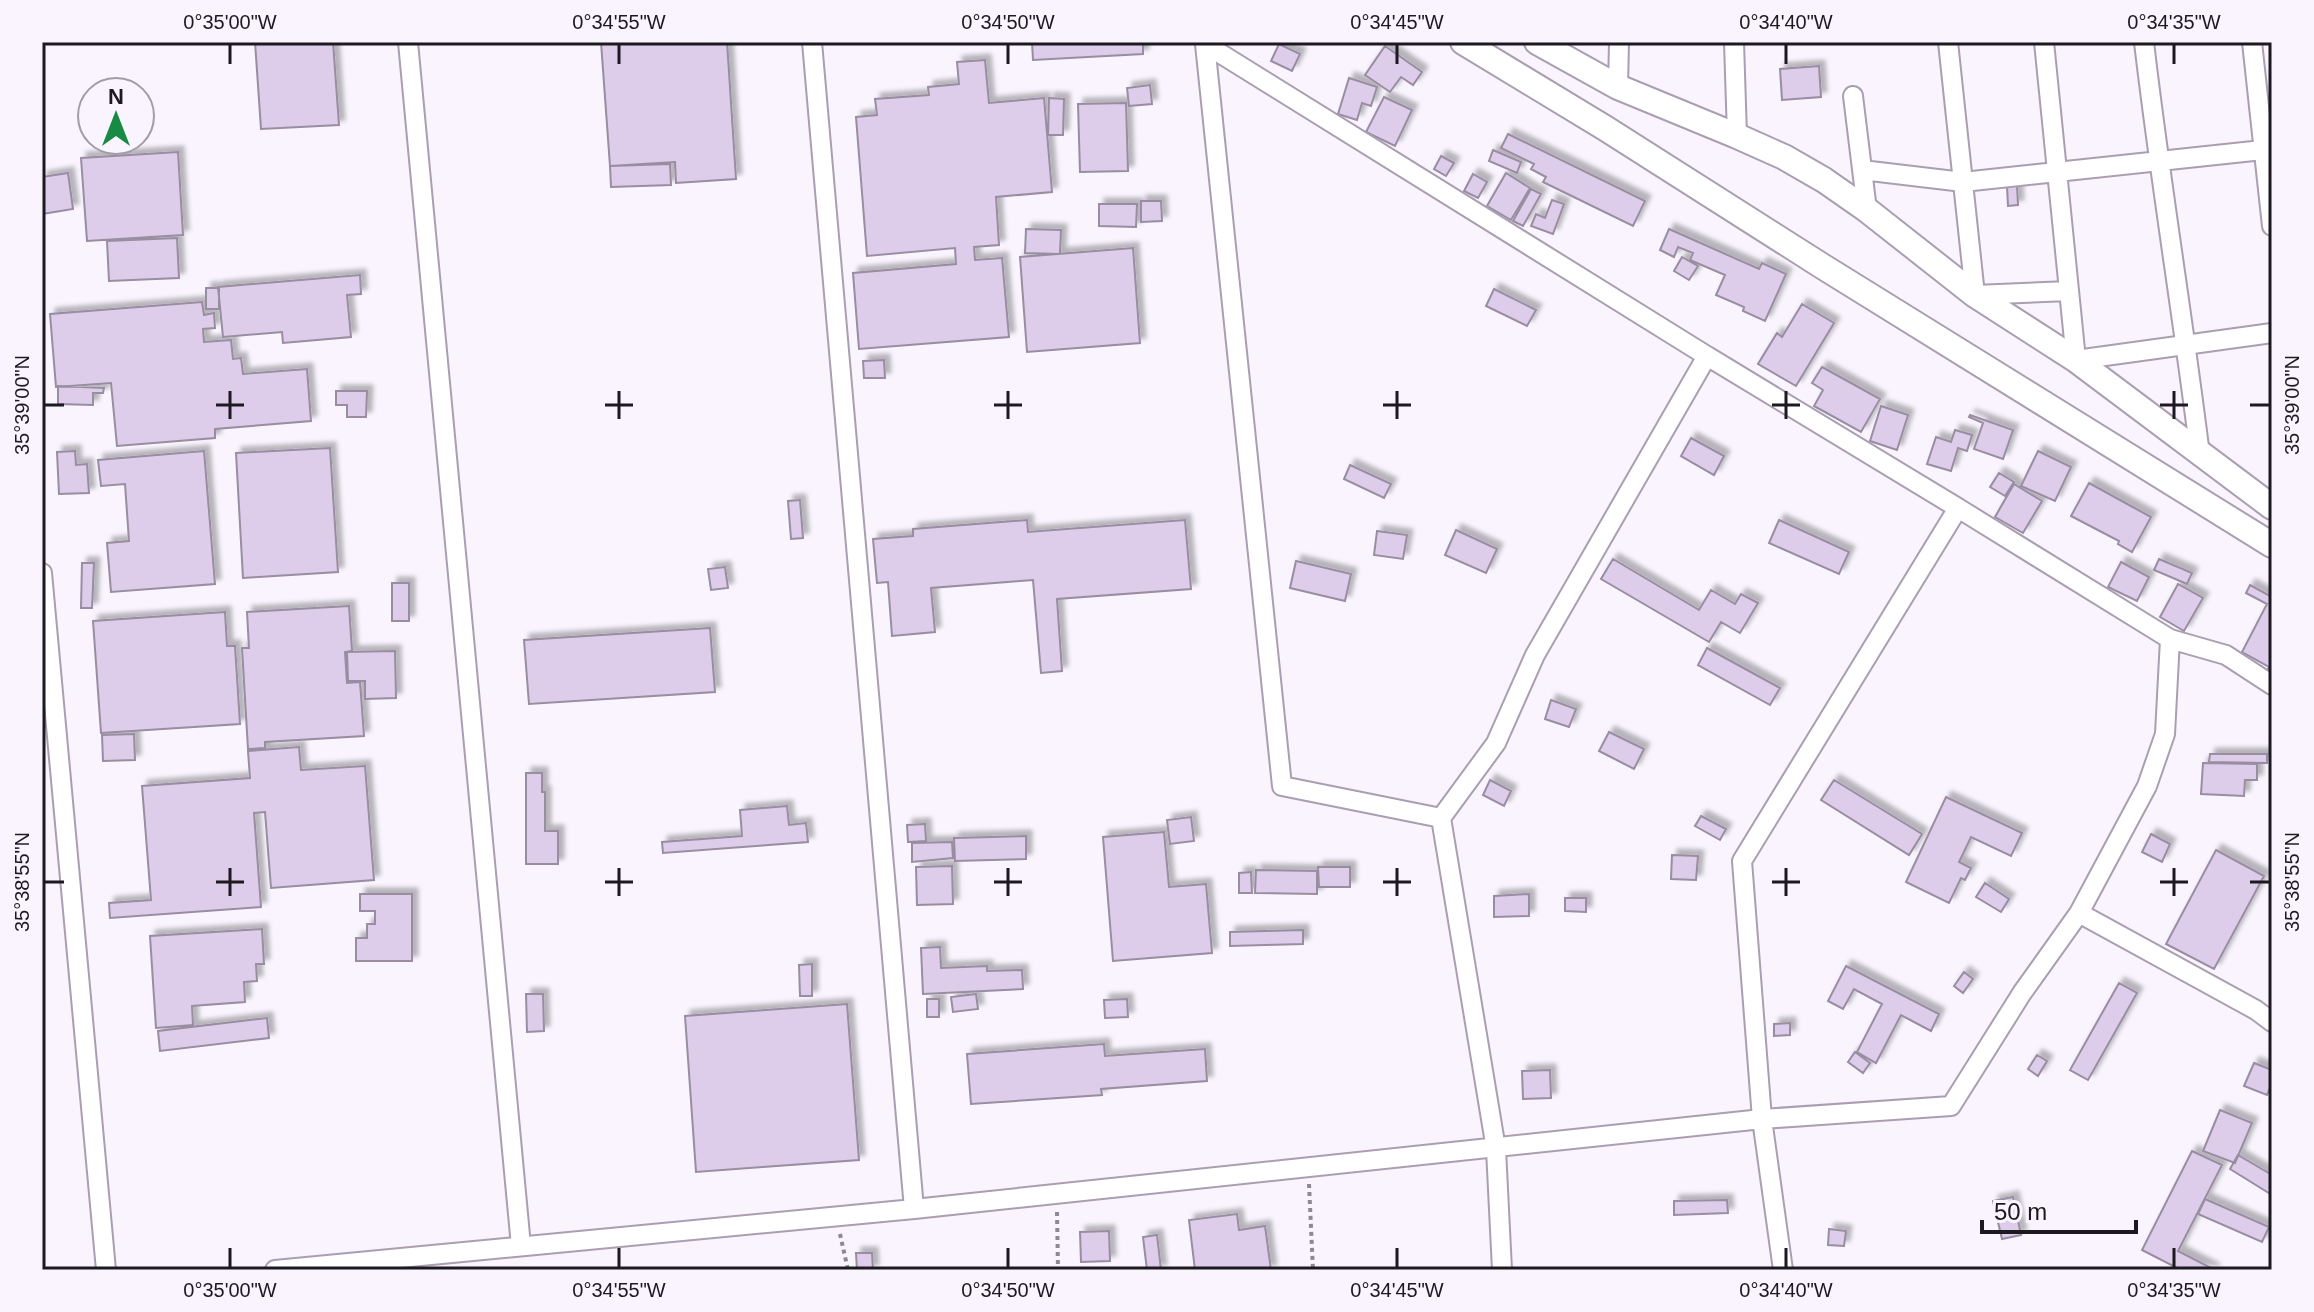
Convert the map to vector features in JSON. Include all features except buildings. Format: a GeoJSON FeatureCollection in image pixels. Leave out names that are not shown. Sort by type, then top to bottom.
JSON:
{"type":"FeatureCollection","features":[{"type":"Feature","properties":{"kind":"street"},"geometry":{"type":"LineString","coordinates":[[408,42],[521,1246]]}},
{"type":"Feature","properties":{"kind":"street"},"geometry":{"type":"LineString","coordinates":[[812,42],[914,1209]]}},
{"type":"Feature","properties":{"kind":"street"},"geometry":{"type":"LineString","coordinates":[[1463,42],[2272,545]]}},
{"type":"Feature","properties":{"kind":"street"},"geometry":{"type":"LineString","coordinates":[[1537,42],[1618,87],[1737,136],[1810,172],[1867,210],[1975,295],[2076,360],[2272,507]]}},
{"type":"Feature","properties":{"kind":"street"},"geometry":{"type":"LineString","coordinates":[[1618,87],[1619,42]]}},
{"type":"Feature","properties":{"kind":"street"},"geometry":{"type":"LineString","coordinates":[[1734,42],[1737,136]]}},
{"type":"Feature","properties":{"kind":"street"},"geometry":{"type":"LineString","coordinates":[[1948,42],[1975,295]]}},
{"type":"Feature","properties":{"kind":"street"},"geometry":{"type":"LineString","coordinates":[[2044,42],[2076,360]]}},
{"type":"Feature","properties":{"kind":"street"},"geometry":{"type":"LineString","coordinates":[[2144,42],[2200,455]]}},
{"type":"Feature","properties":{"kind":"street"},"geometry":{"type":"LineString","coordinates":[[2252,42],[2268,149],[2272,226]]}},
{"type":"Feature","properties":{"kind":"street"},"geometry":{"type":"LineString","coordinates":[[1205,43],[1707,356],[2170,639],[2226,655],[2272,685]]}},
{"type":"Feature","properties":{"kind":"street"},"geometry":{"type":"LineString","coordinates":[[1205,43],[1282,786],[1441,818]]}},
{"type":"Feature","properties":{"kind":"street"},"geometry":{"type":"LineString","coordinates":[[1853,96],[1867,210]]}},
{"type":"Feature","properties":{"kind":"street"},"geometry":{"type":"LineString","coordinates":[[1862,170],[1963,182],[2268,149]]}},
{"type":"Feature","properties":{"kind":"street"},"geometry":{"type":"LineString","coordinates":[[1975,295],[2069,291]]}},
{"type":"Feature","properties":{"kind":"street"},"geometry":{"type":"LineString","coordinates":[[2076,360],[2272,333]]}},
{"type":"Feature","properties":{"kind":"street"},"geometry":{"type":"LineString","coordinates":[[1502,1270],[1496,1149],[1441,818],[1496,743],[1535,655],[1707,356]]}},
{"type":"Feature","properties":{"kind":"street"},"geometry":{"type":"LineString","coordinates":[[1783,1270],[1762,1119],[1742,861],[1958,508]]}},
{"type":"Feature","properties":{"kind":"street"},"geometry":{"type":"LineString","coordinates":[[42,573],[106,1270]]}},
{"type":"Feature","properties":{"kind":"street"},"geometry":{"type":"LineString","coordinates":[[275,1270],[914,1209],[1762,1119],[1951,1106],[2022,993],[2079,913],[2147,786],[2165,734],[2170,639]]}},
{"type":"Feature","properties":{"kind":"street"},"geometry":{"type":"LineString","coordinates":[[2079,913],[2256,1010],[2272,1022]]}},
{"type":"Feature","properties":{"kind":"path"},"geometry":{"type":"LineString","coordinates":[[1309,1168],[1313,1270]]}},
{"type":"Feature","properties":{"kind":"path"},"geometry":{"type":"LineString","coordinates":[[1056,1194],[1058,1270]]}},
{"type":"Feature","properties":{"kind":"path"},"geometry":{"type":"LineString","coordinates":[[836,1216],[848,1270]]}}]}
